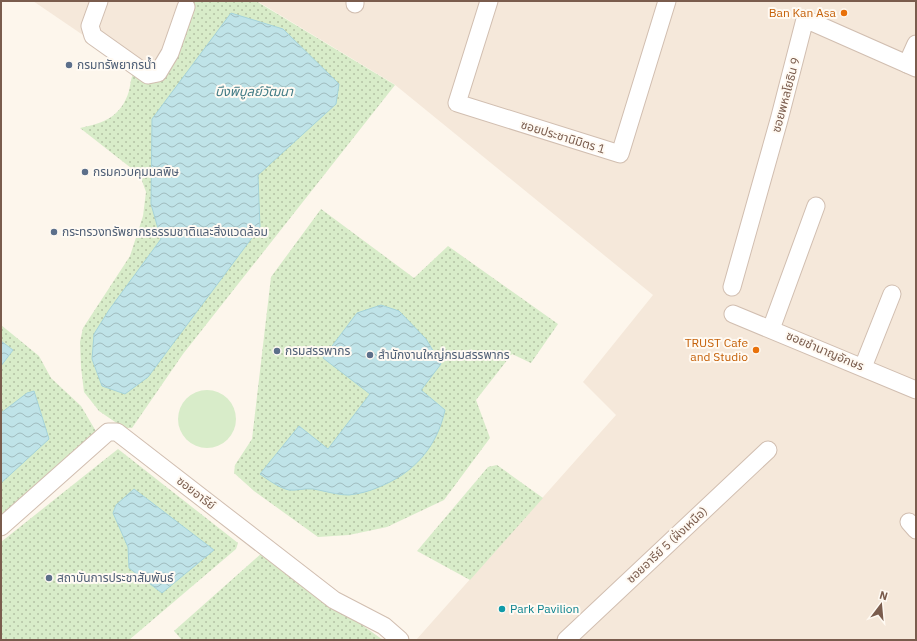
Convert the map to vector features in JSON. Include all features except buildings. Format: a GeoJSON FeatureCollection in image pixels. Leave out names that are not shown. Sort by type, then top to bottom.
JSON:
{"type":"FeatureCollection","features":[{"type":"Feature","properties":{"kind":"street"},"geometry":{"type":"LineString","coordinates":[[99,1],[90,26],[93,36],[148,75],[158,73],[170,53],[186,6]]}},
{"type":"Feature","properties":{"kind":"street","name":"ซอยประชานิมิตร 1"},"geometry":{"type":"LineString","coordinates":[[489,1],[457,103],[620,154],[667,1]]}},
{"type":"Feature","properties":{"kind":"street","name":"ซอยพหลโยธิน 9"},"geometry":{"type":"LineString","coordinates":[[732,287],[779,120],[805,18],[912,66]]}},
{"type":"Feature","properties":{"kind":"street"},"geometry":{"type":"LineString","coordinates":[[912,66],[916,44]]}},
{"type":"Feature","properties":{"kind":"street"},"geometry":{"type":"LineString","coordinates":[[771,328],[816,206]]}},
{"type":"Feature","properties":{"kind":"street"},"geometry":{"type":"LineString","coordinates":[[863,367],[892,294]]}},
{"type":"Feature","properties":{"kind":"street","name":"ซอยชำนาญอักษร"},"geometry":{"type":"LineString","coordinates":[[733,314],[771,328],[916,390]]}},
{"type":"Feature","properties":{"kind":"street","name":"ซอยอารีย์"},"geometry":{"type":"LineString","coordinates":[[1,527],[108,432],[117,432],[334,600],[384,626],[400,640]]}},
{"type":"Feature","properties":{"kind":"street","name":"ซอยอารีย์ 5 (ฝั่งเหนือ)"},"geometry":{"type":"LineString","coordinates":[[566,640],[768,450]]}},
{"type":"Feature","properties":{"kind":"shaded area"},"geometry":{"type":"Polygon","coordinates":[[[33,1],[186,1],[159,82],[80,33],[33,1]]]}},
{"type":"Feature","properties":{"kind":"shaded area"},"geometry":{"type":"Polygon","coordinates":[[[257,1],[916,1],[916,640],[416,640],[616,415],[583,382],[653,295],[394,84],[257,1]]]}},
{"type":"Feature","properties":{"kind":"green space","name":"บึงพิบูลย์วัฒนา"},"geometry":{"type":"Polygon","coordinates":[[[186,1],[256,1],[395,85],[183,354],[132,428],[124,428],[99,411],[84,392],[80,342],[83,328],[130,256],[143,216],[146,192],[140,175],[80,128],[97,124],[116,113],[126,100],[132,76],[136,67],[159,82],[186,1]]]}},
{"type":"Feature","properties":{"kind":"green space"},"geometry":{"type":"Polygon","coordinates":[[[321,209],[414,278],[448,246],[558,324],[531,363],[512,354],[476,400],[490,438],[444,500],[387,527],[349,535],[318,537],[254,491],[234,473],[235,465],[252,439],[271,277],[321,209]]]}},
{"type":"Feature","properties":{"kind":"green space"},"geometry":{"type":"Polygon","coordinates":[[[1,325],[39,356],[51,378],[81,406],[97,433],[1,515],[1,366],[13,350],[1,341],[1,325]]]}},
{"type":"Feature","properties":{"kind":"green space"},"geometry":{"type":"Polygon","coordinates":[[[207,390],[218,392],[228,398],[234,408],[236,419],[234,430],[228,440],[218,446],[207,448],[196,446],[186,440],[180,430],[178,419],[180,408],[186,398],[196,392],[207,390]]]}},
{"type":"Feature","properties":{"kind":"green space"},"geometry":{"type":"Polygon","coordinates":[[[118,449],[238,543],[236,549],[129,640],[1,640],[1,542],[118,449]]]}},
{"type":"Feature","properties":{"kind":"green space"},"geometry":{"type":"Polygon","coordinates":[[[497,465],[543,498],[470,580],[417,551],[488,467],[497,465]]]}},
{"type":"Feature","properties":{"kind":"green space"},"geometry":{"type":"Polygon","coordinates":[[[262,553],[383,640],[182,640],[174,631],[262,553]]]}},
{"type":"Feature","properties":{"kind":"water","name":"บึงพิบูลย์วัฒนา"},"geometry":{"type":"Polygon","coordinates":[[[231,13],[283,29],[339,84],[336,104],[258,175],[260,227],[148,377],[125,394],[102,386],[92,359],[94,334],[109,310],[161,239],[151,204],[152,119],[231,13]]]}},
{"type":"Feature","properties":{"kind":"water"},"geometry":{"type":"Polygon","coordinates":[[[381,305],[399,311],[426,339],[441,364],[421,390],[445,410],[436,436],[430,447],[413,466],[403,474],[379,487],[361,493],[344,495],[313,489],[289,490],[273,483],[260,474],[299,426],[328,449],[370,394],[323,358],[357,313],[381,305]]]}},
{"type":"Feature","properties":{"kind":"water"},"geometry":{"type":"Polygon","coordinates":[[[1,341],[13,350],[1,366],[1,341]]]}},
{"type":"Feature","properties":{"kind":"water"},"geometry":{"type":"Polygon","coordinates":[[[34,391],[49,439],[1,483],[1,413],[27,393],[34,391]]]}},
{"type":"Feature","properties":{"kind":"water"},"geometry":{"type":"Polygon","coordinates":[[[134,489],[214,550],[162,593],[129,568],[128,547],[113,513],[116,505],[134,489]]]}},
{"type":"Feature","properties":{"kind":"place","name":"Ban Kan Asa"},"geometry":{"type":"Point","coordinates":[844,13]}},
{"type":"Feature","properties":{"kind":"place","name":"กรมทรัพยากรน้ำ"},"geometry":{"type":"Point","coordinates":[69,65]}},
{"type":"Feature","properties":{"kind":"place","name":"กรมควบคุมมลพิษ"},"geometry":{"type":"Point","coordinates":[85,172]}},
{"type":"Feature","properties":{"kind":"place","name":"กระทรวงทรัพยากรธรรมชาติและสิ่งแวดล้อม"},"geometry":{"type":"Point","coordinates":[54,232]}},
{"type":"Feature","properties":{"kind":"place","name":"TRUST Cafe and Studio"},"geometry":{"type":"Point","coordinates":[756,350]}},
{"type":"Feature","properties":{"kind":"place","name":"กรมสรรพากร"},"geometry":{"type":"Point","coordinates":[277,351]}},
{"type":"Feature","properties":{"kind":"place","name":"สำนักงานใหญ่กรมสรรพากร"},"geometry":{"type":"Point","coordinates":[370,355]}},
{"type":"Feature","properties":{"kind":"place","name":"สถาบันการประชาสัมพันธ์"},"geometry":{"type":"Point","coordinates":[49,578]}},
{"type":"Feature","properties":{"kind":"place","name":"Park Pavilion"},"geometry":{"type":"Point","coordinates":[502,609]}}]}
